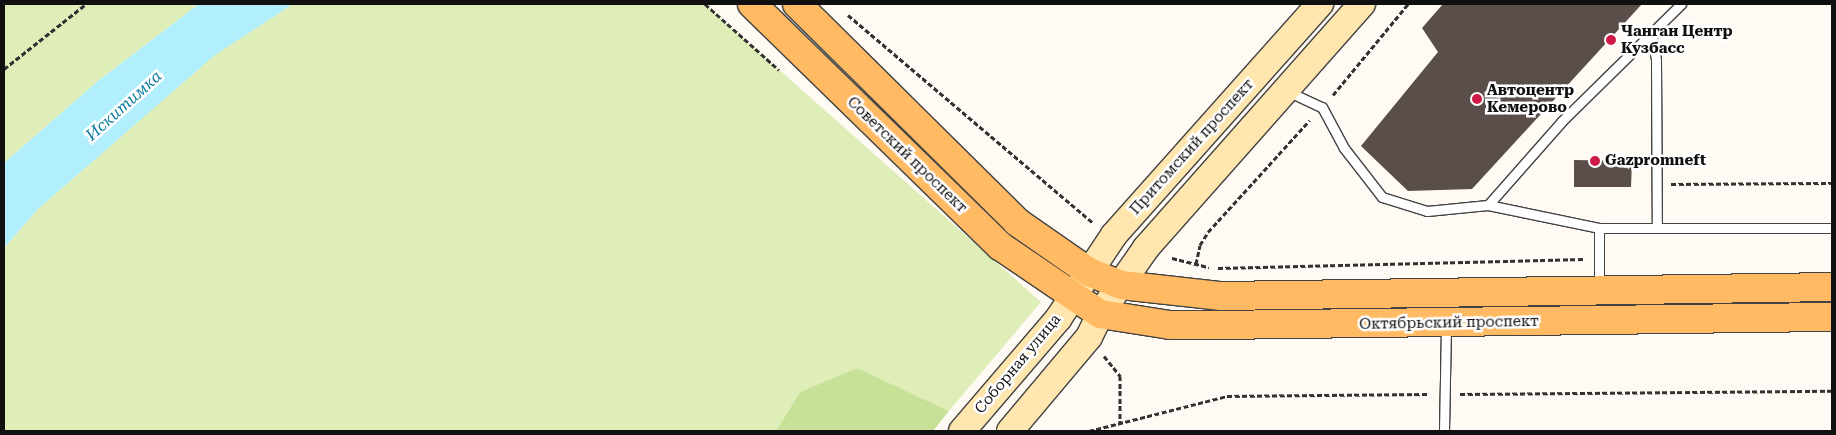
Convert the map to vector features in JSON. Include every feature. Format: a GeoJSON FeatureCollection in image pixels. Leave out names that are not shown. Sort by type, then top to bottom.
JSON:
{"type":"FeatureCollection","features":[{"type":"Feature","properties":{"kind":"main road","name":"Советский проспект"},"geometry":{"type":"LineString","coordinates":[[752,4],[1000,246],[1072,295]]}},
{"type":"Feature","properties":{"kind":"main road","name":"Советский проспект"},"geometry":{"type":"LineString","coordinates":[[797,4],[1017,222],[1089,272],[1121,285]]}},
{"type":"Feature","properties":{"kind":"main road","name":"Притомский проспект"},"geometry":{"type":"LineString","coordinates":[[1072,295],[1114,235],[1320,4]]}},
{"type":"Feature","properties":{"kind":"main road"},"geometry":{"type":"LineString","coordinates":[[1010,431],[1089,337],[1100,314],[1146,248],[1362,4]]}},
{"type":"Feature","properties":{"kind":"main road","name":"Октябрьский проспект"},"geometry":{"type":"LineString","coordinates":[[1121,285],[1221,296],[1832,288]]}},
{"type":"Feature","properties":{"kind":"main road","name":"Октябрьский проспект"},"geometry":{"type":"LineString","coordinates":[[1072,295],[1100,314],[1170,325],[1832,318]]}},
{"type":"Feature","properties":{"kind":"main road","name":"Соборная улица"},"geometry":{"type":"LineString","coordinates":[[962,431],[1058,319],[1072,295]]}},
{"type":"Feature","properties":{"kind":"lane"},"geometry":{"type":"LineString","coordinates":[[1488,205],[1562,121],[1651,31],[1681,4]]}},
{"type":"Feature","properties":{"kind":"lane"},"geometry":{"type":"LineString","coordinates":[[1651,31],[1656,60],[1657,227]]}},
{"type":"Feature","properties":{"kind":"lane"},"geometry":{"type":"LineString","coordinates":[[1286,90],[1322,107],[1344,148],[1382,198],[1427,211],[1488,205],[1599,228],[1832,228]]}},
{"type":"Feature","properties":{"kind":"lane"},"geometry":{"type":"LineString","coordinates":[[1599,228],[1599,291]]}},
{"type":"Feature","properties":{"kind":"lane"},"geometry":{"type":"LineString","coordinates":[[1444,431],[1446,323]]}},
{"type":"Feature","properties":{"kind":"path"},"geometry":{"type":"LineString","coordinates":[[4,69],[86,4]]}},
{"type":"Feature","properties":{"kind":"path"},"geometry":{"type":"LineString","coordinates":[[1196,264],[1200,245],[1208,232],[1322,107],[1408,4]]}},
{"type":"Feature","properties":{"kind":"path"},"geometry":{"type":"LineString","coordinates":[[842,10],[1099,228],[1114,235]]}},
{"type":"Feature","properties":{"kind":"path"},"geometry":{"type":"LineString","coordinates":[[1657,196],[1670,184],[1832,183]]}},
{"type":"Feature","properties":{"kind":"path"},"geometry":{"type":"LineString","coordinates":[[1146,248],[1196,264],[1223,268],[1587,259],[1599,248]]}},
{"type":"Feature","properties":{"kind":"path"},"geometry":{"type":"LineString","coordinates":[[1089,431],[1227,396],[1832,391]]}},
{"type":"Feature","properties":{"kind":"green space"},"geometry":{"type":"Polygon","coordinates":[[[4,4],[199,4],[98,81],[4,163],[4,4]]]}},
{"type":"Feature","properties":{"kind":"green space"},"geometry":{"type":"Polygon","coordinates":[[[293,4],[705,4],[1041,302],[949,411],[857,368],[800,392],[776,431],[4,431],[4,248],[38,209],[215,54],[293,4]]]}},
{"type":"Feature","properties":{"kind":"green space"},"geometry":{"type":"Polygon","coordinates":[[[857,368],[949,411],[933,431],[776,431],[800,392],[857,368]]]}},
{"type":"Feature","properties":{"kind":"water","name":"Искитимка"},"geometry":{"type":"Polygon","coordinates":[[[199,4],[293,4],[215,55],[38,209],[4,248],[4,163],[98,81],[199,4]]]}},
{"type":"Feature","properties":{"kind":"building","name":"Автоцентр Кемерово"},"geometry":{"type":"Polygon","coordinates":[[[1443,4],[1642,4],[1472,189],[1408,191],[1361,146],[1438,52],[1422,28],[1443,4]]]}},
{"type":"Feature","properties":{"kind":"building"},"geometry":{"type":"Polygon","coordinates":[[[1574,160],[1632,161],[1631,187],[1574,187],[1574,160]]]}},
{"type":"Feature","properties":{"kind":"place","name":"Чанган Центр Кузбасс"},"geometry":{"type":"Point","coordinates":[1611,40]}},
{"type":"Feature","properties":{"kind":"place","name":"Автоцентр Кемерово"},"geometry":{"type":"Point","coordinates":[1477,99]}},
{"type":"Feature","properties":{"kind":"place","name":"Gazpromneft"},"geometry":{"type":"Point","coordinates":[1595,161]}}]}
